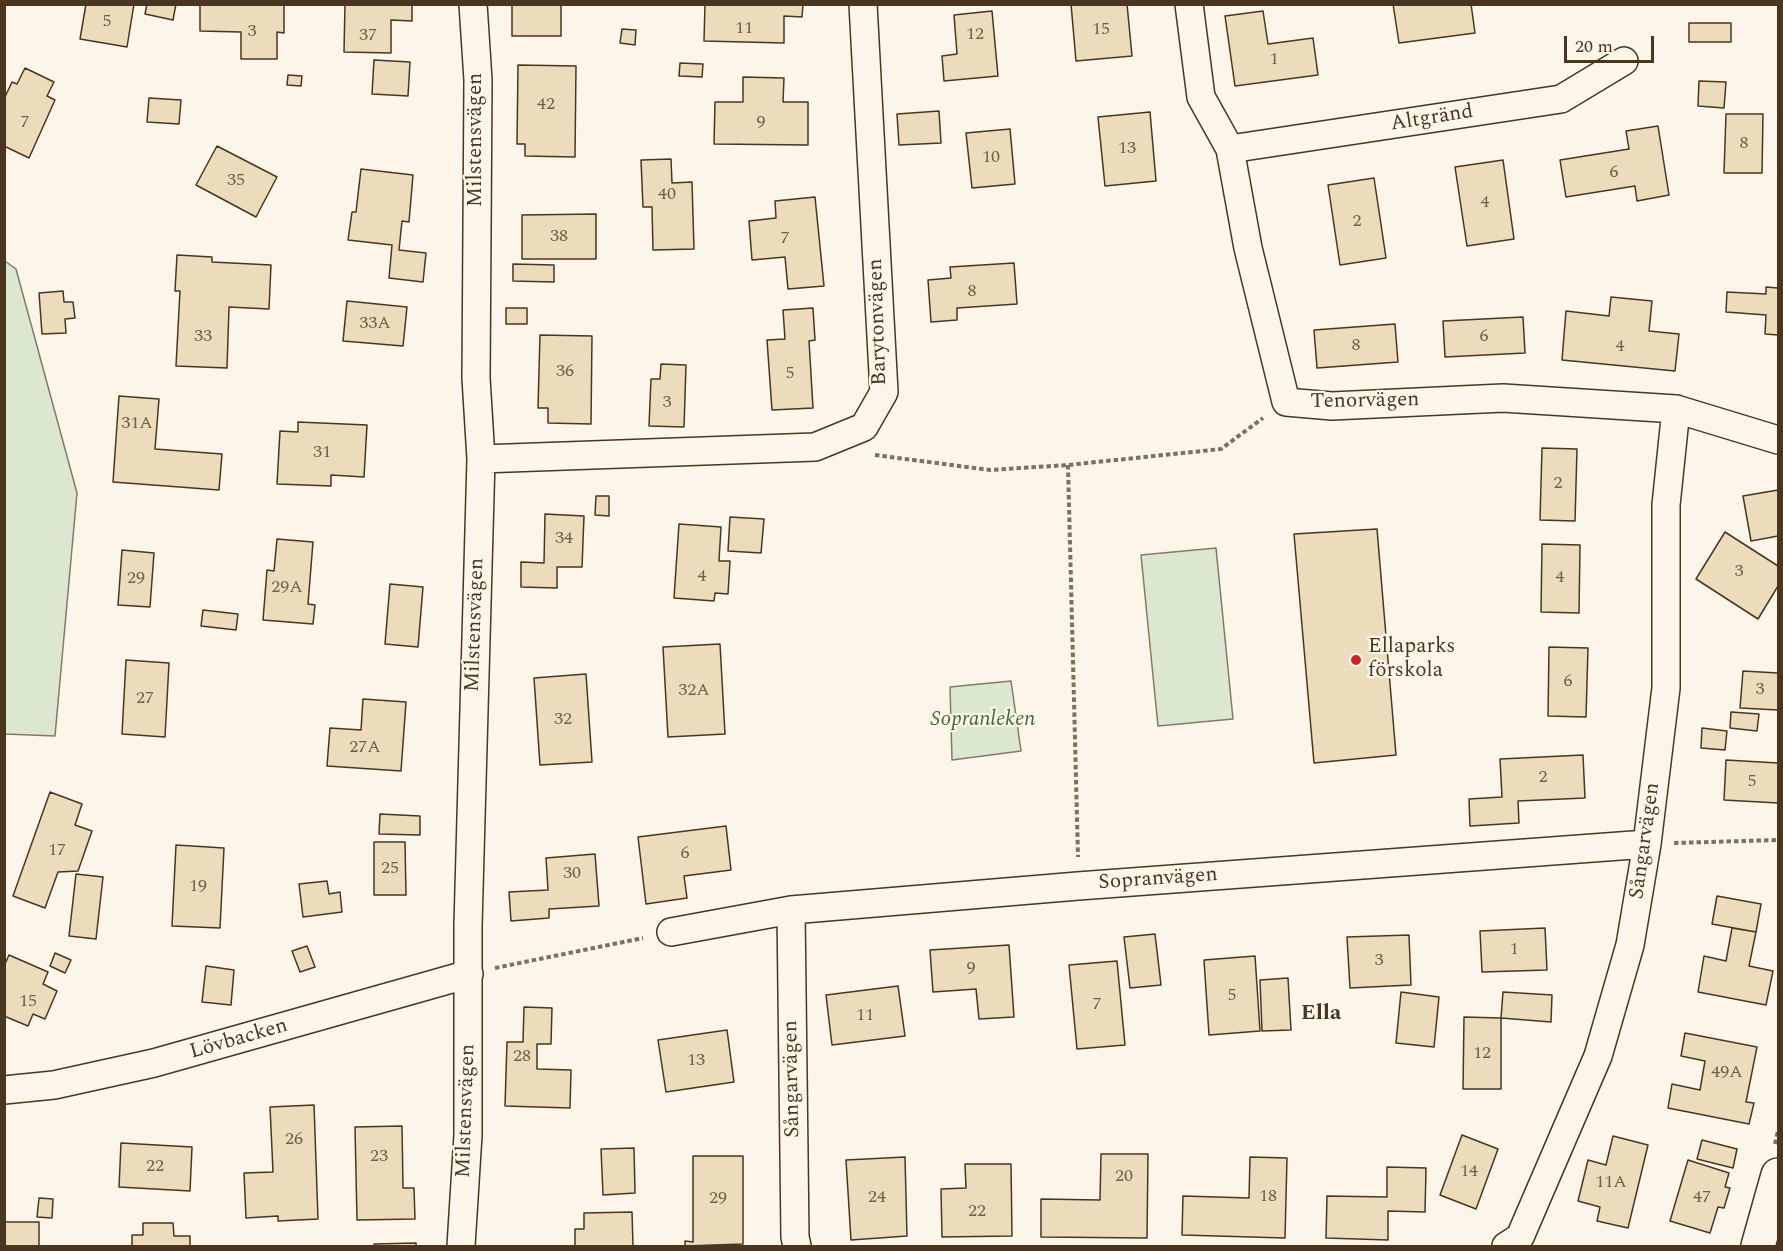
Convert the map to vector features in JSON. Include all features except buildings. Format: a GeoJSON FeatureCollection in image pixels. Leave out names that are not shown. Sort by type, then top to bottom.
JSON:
{"type":"FeatureCollection","features":[{"type":"Feature","properties":{"kind":"street","name":"Milstensvägen"},"geometry":{"type":"LineString","coordinates":[[461,1246],[468,1135],[468,925],[481,459],[476,378],[478,80],[473,4]]}},
{"type":"Feature","properties":{"kind":"street","name":"Barytonvägen"},"geometry":{"type":"LineString","coordinates":[[481,459],[815,447],[864,427],[884,392],[863,4]]}},
{"type":"Feature","properties":{"kind":"street","name":"Tenorvägen"},"geometry":{"type":"LineString","coordinates":[[1189,4],[1201,97],[1230,149],[1248,248],[1286,402],[1332,406],[1503,398],[1676,409],[1779,440]]}},
{"type":"Feature","properties":{"kind":"street","name":"Altgränd"},"geometry":{"type":"LineString","coordinates":[[1230,149],[1560,99],[1624,61]]}},
{"type":"Feature","properties":{"kind":"street","name":"Sångarvägen"},"geometry":{"type":"LineString","coordinates":[[1506,1246],[1520,1237],[1598,1056],[1630,945],[1647,844],[1666,688],[1665,505],[1676,409]]}},
{"type":"Feature","properties":{"kind":"street","name":"Sopranvägen"},"geometry":{"type":"LineString","coordinates":[[671,932],[791,910],[1078,886],[1647,844]]}},
{"type":"Feature","properties":{"kind":"street","name":"Sångarvägen"},"geometry":{"type":"LineString","coordinates":[[791,910],[795,1237],[797,1246]]}},
{"type":"Feature","properties":{"kind":"street","name":"Lövbacken"},"geometry":{"type":"LineString","coordinates":[[4,1090],[54,1085],[154,1063],[469,974]]}},
{"type":"Feature","properties":{"kind":"street"},"geometry":{"type":"LineString","coordinates":[[1758,1246],[1779,1175]]}},
{"type":"Feature","properties":{"kind":"path"},"geometry":{"type":"LineString","coordinates":[[873,455],[990,470],[1068,465],[1221,449],[1286,402]]}},
{"type":"Feature","properties":{"kind":"path"},"geometry":{"type":"LineString","coordinates":[[1068,465],[1078,886]]}},
{"type":"Feature","properties":{"kind":"path"},"geometry":{"type":"LineString","coordinates":[[1647,844],[1779,840]]}},
{"type":"Feature","properties":{"kind":"path"},"geometry":{"type":"LineString","coordinates":[[469,974],[671,932]]}},
{"type":"Feature","properties":{"kind":"green space"},"geometry":{"type":"Polygon","coordinates":[[[5,261],[16,269],[77,493],[55,736],[5,734],[5,261]]]}},
{"type":"Feature","properties":{"kind":"green space"},"geometry":{"type":"Polygon","coordinates":[[[1216,548],[1233,719],[1158,726],[1141,555],[1216,548]]]}},
{"type":"Feature","properties":{"kind":"green space","name":"Sopranleken"},"geometry":{"type":"Polygon","coordinates":[[[1011,681],[1021,751],[952,760],[950,687],[1011,681]]]}},
{"type":"Feature","properties":{"kind":"place","name":"Ellaparks förskola"},"geometry":{"type":"Point","coordinates":[1356,660]}},
{"type":"Feature","properties":{"kind":"district","name":"Ella"},"geometry":{"type":"Point","coordinates":[1321,1015]}}]}
